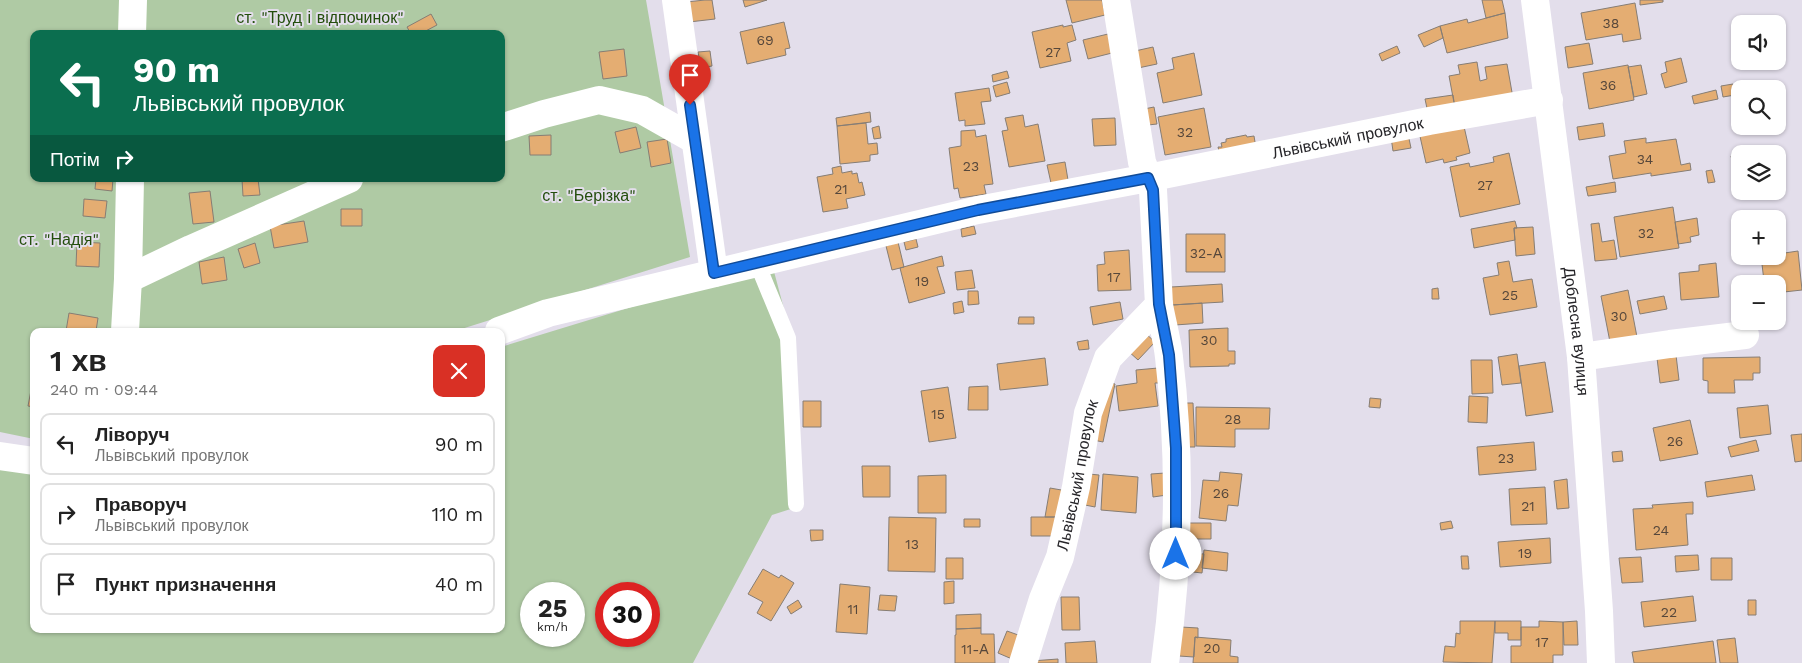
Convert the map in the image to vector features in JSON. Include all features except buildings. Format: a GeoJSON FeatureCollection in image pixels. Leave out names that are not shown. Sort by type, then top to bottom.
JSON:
{"type":"FeatureCollection","features":[{"type":"Feature","properties":{"kind":"street"},"geometry":{"type":"LineString","coordinates":[[132,30],[133,0]]}},
{"type":"Feature","properties":{"kind":"street"},"geometry":{"type":"LineString","coordinates":[[676,0],[714,273]]}},
{"type":"Feature","properties":{"kind":"street"},"geometry":{"type":"LineString","coordinates":[[1116,0],[1142,162],[1153,190],[1159,304],[1169,355],[1176,448],[1176,554],[1172,619],[1166,663]]}},
{"type":"Feature","properties":{"kind":"street","name":"Доблесна вулиця"},"geometry":{"type":"LineString","coordinates":[[1535,0],[1581,357],[1601,663]]}},
{"type":"Feature","properties":{"kind":"street"},"geometry":{"type":"LineString","coordinates":[[505,127],[544,114],[599,100],[642,110],[695,140]]}},
{"type":"Feature","properties":{"kind":"street","name":"Львівський провулок"},"geometry":{"type":"LineString","coordinates":[[505,328],[548,313],[978,210],[1148,178],[1429,121],[1549,100]]}},
{"type":"Feature","properties":{"kind":"street"},"geometry":{"type":"LineString","coordinates":[[125,328],[130,182]]}},
{"type":"Feature","properties":{"kind":"street"},"geometry":{"type":"LineString","coordinates":[[128,280],[191,249],[342,182]]}},
{"type":"Feature","properties":{"kind":"street","name":"Львівський провулок"},"geometry":{"type":"LineString","coordinates":[[1023,663],[1043,599],[1060,557],[1076,488],[1088,413],[1108,358],[1159,304]]}},
{"type":"Feature","properties":{"kind":"street"},"geometry":{"type":"LineString","coordinates":[[1581,357],[1745,334]]}},
{"type":"Feature","properties":{"kind":"street"},"geometry":{"type":"LineString","coordinates":[[0,456],[30,461]]}},
{"type":"Feature","properties":{"kind":"lane"},"geometry":{"type":"LineString","coordinates":[[756,263],[788,338],[796,504]]}},
{"type":"Feature","properties":{"kind":"green space","name":"ст. \"Надія\""},"geometry":{"type":"Polygon","coordinates":[[[0,0],[127,0],[126,30],[30,30],[30,182],[123,182],[113,328],[30,328],[30,438],[0,432],[0,0]]]}},
{"type":"Feature","properties":{"kind":"green space","name":"ст. \"Берізка\""},"geometry":{"type":"Polygon","coordinates":[[[146,0],[646,0],[690,257],[465,328],[138,328],[141,182],[505,182],[505,30],[145,30],[146,0]]]}},
{"type":"Feature","properties":{"kind":"green space"},"geometry":{"type":"Polygon","coordinates":[[[772,264],[792,339],[800,506],[772,515],[693,663],[0,663],[0,468],[30,473],[30,633],[505,633],[505,346],[772,264]]]}},
{"type":"Feature","properties":{"kind":"route"},"geometry":{"type":"LineString","coordinates":[[690,105],[714,273],[978,210],[1148,178],[1153,190],[1159,304],[1169,355],[1176,448],[1176,554]]}},
{"type":"Feature","properties":{"kind":"park label","name":"ст. \"Труд і відпочинок\""},"geometry":{"type":"Point","coordinates":[320,17]}}]}
